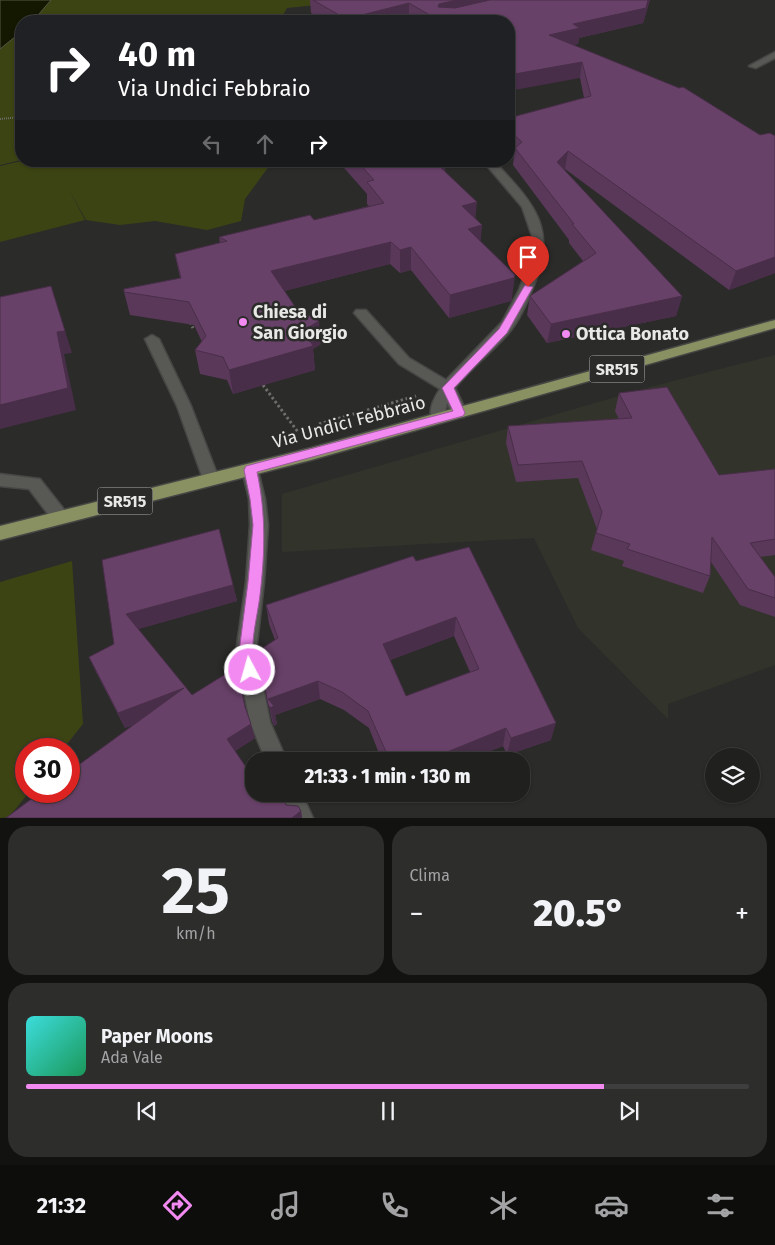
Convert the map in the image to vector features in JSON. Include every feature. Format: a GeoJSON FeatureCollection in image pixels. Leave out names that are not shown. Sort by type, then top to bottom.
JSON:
{"type":"FeatureCollection","features":[{"type":"Feature","properties":{"kind":"main road","name":"Via Undici Febbraio"},"geometry":{"type":"LineString","coordinates":[[250,470],[775,324]]}},
{"type":"Feature","properties":{"kind":"main road","name":"SR515"},"geometry":{"type":"LineString","coordinates":[[0,533],[211,478],[250,470]]}},
{"type":"Feature","properties":{"kind":"street"},"geometry":{"type":"LineString","coordinates":[[753,66],[775,55]]}},
{"type":"Feature","properties":{"kind":"street"},"geometry":{"type":"LineString","coordinates":[[438,418],[437,411],[440,400],[448,388],[504,330],[528,287],[539,244],[527,206],[493,167]]}},
{"type":"Feature","properties":{"kind":"street"},"geometry":{"type":"LineString","coordinates":[[362,313],[404,361],[448,388],[459,413]]}},
{"type":"Feature","properties":{"kind":"street"},"geometry":{"type":"LineString","coordinates":[[152,339],[184,406],[211,478]]}},
{"type":"Feature","properties":{"kind":"street"},"geometry":{"type":"LineString","coordinates":[[250,470],[257,499],[259,525],[255,582],[246,652],[260,722],[273,752]]}},
{"type":"Feature","properties":{"kind":"street"},"geometry":{"type":"LineString","coordinates":[[0,480],[34,483],[60,517]]}},
{"type":"Feature","properties":{"kind":"street"},"geometry":{"type":"LineString","coordinates":[[295,802],[302,818]]}},
{"type":"Feature","properties":{"kind":"path"},"geometry":{"type":"LineString","coordinates":[[0,119],[15,118]]}},
{"type":"Feature","properties":{"kind":"path"},"geometry":{"type":"LineString","coordinates":[[190,322],[193,328]]}},
{"type":"Feature","properties":{"kind":"path"},"geometry":{"type":"LineString","coordinates":[[263,385],[297,430]]}},
{"type":"Feature","properties":{"kind":"shaded area"},"geometry":{"type":"Polygon","coordinates":[[[0,0],[51,0],[38,15],[15,15],[15,37],[0,49],[0,0]]]}},
{"type":"Feature","properties":{"kind":"shaded area"},"geometry":{"type":"Polygon","coordinates":[[[775,355],[775,665],[668,704],[668,719],[578,628],[534,538],[282,552],[282,494],[650,387],[775,355]]]}},
{"type":"Feature","properties":{"kind":"green space"},"geometry":{"type":"Polygon","coordinates":[[[51,0],[365,0],[287,8],[283,15],[38,15],[51,0]]]}},
{"type":"Feature","properties":{"kind":"green space"},"geometry":{"type":"Polygon","coordinates":[[[15,37],[15,161],[0,165],[0,49],[15,37]]]}},
{"type":"Feature","properties":{"kind":"green space"},"geometry":{"type":"Polygon","coordinates":[[[15,163],[15,167],[268,167],[245,199],[241,221],[207,230],[155,221],[120,225],[86,220],[68,188],[85,220],[0,242],[0,166],[15,163]]]}},
{"type":"Feature","properties":{"kind":"green space"},"geometry":{"type":"Polygon","coordinates":[[[72,561],[83,724],[72,738],[15,738],[15,803],[20,803],[9,817],[0,818],[0,582],[72,561]]]}},
{"type":"Feature","properties":{"kind":"building"},"geometry":{"type":"Polygon","coordinates":[[[313,0],[457,0],[439,4],[438,7],[455,8],[490,0],[648,0],[646,8],[573,24],[580,28],[549,35],[679,88],[683,87],[760,135],[770,133],[775,136],[775,257],[736,271],[568,151],[557,162],[682,296],[551,324],[530,296],[596,253],[515,148],[522,142],[515,136],[515,116],[591,96],[582,62],[515,74],[515,15],[430,15],[409,3],[362,15],[339,15],[313,0]]]}},
{"type":"Feature","properties":{"kind":"building"},"geometry":{"type":"Polygon","coordinates":[[[362,167],[440,167],[477,202],[462,206],[482,225],[468,229],[515,275],[514,278],[450,295],[411,247],[400,250],[391,242],[271,271],[296,308],[319,321],[304,330],[313,346],[229,370],[223,357],[195,350],[206,336],[189,302],[124,292],[124,289],[181,278],[175,254],[227,241],[219,237],[310,215],[314,220],[384,203],[367,182],[374,180],[362,167]]]}},
{"type":"Feature","properties":{"kind":"building"},"geometry":{"type":"Polygon","coordinates":[[[51,286],[65,331],[57,332],[68,388],[0,405],[0,297],[51,286]]]}},
{"type":"Feature","properties":{"kind":"building"},"geometry":{"type":"Polygon","coordinates":[[[667,387],[719,475],[775,469],[775,539],[750,543],[775,577],[775,598],[748,589],[712,537],[710,576],[627,549],[630,544],[596,533],[602,512],[582,461],[518,465],[508,426],[632,418],[619,393],[667,387]]]}},
{"type":"Feature","properties":{"kind":"building"},"geometry":{"type":"Polygon","coordinates":[[[219,529],[233,585],[126,614],[192,695],[237,667],[245,707],[251,724],[227,739],[245,766],[245,802],[285,802],[286,805],[298,806],[301,811],[292,818],[6,818],[26,803],[80,803],[80,764],[184,688],[118,713],[89,657],[114,644],[102,560],[219,529]]]}},
{"type":"Feature","properties":{"kind":"building"},"geometry":{"type":"Polygon","coordinates":[[[469,547],[556,723],[511,738],[506,728],[447,752],[386,752],[368,711],[342,692],[318,681],[268,699],[274,706],[270,708],[268,704],[258,651],[278,638],[266,605],[413,556],[416,561],[469,547]],[[456,617],[383,644],[406,696],[479,669],[456,617]]]}},
{"type":"Feature","properties":{"kind":"place","name":"Chiesa di San Giorgio"},"geometry":{"type":"Point","coordinates":[243,322]}},
{"type":"Feature","properties":{"kind":"place","name":"Ottica Bonato"},"geometry":{"type":"Point","coordinates":[566,334]}},
{"type":"Feature","properties":{"kind":"route"},"geometry":{"type":"LineString","coordinates":[[250,670],[246,652],[255,582],[259,525],[257,499],[250,470],[459,413],[448,388],[504,330],[528,287]]}}]}
